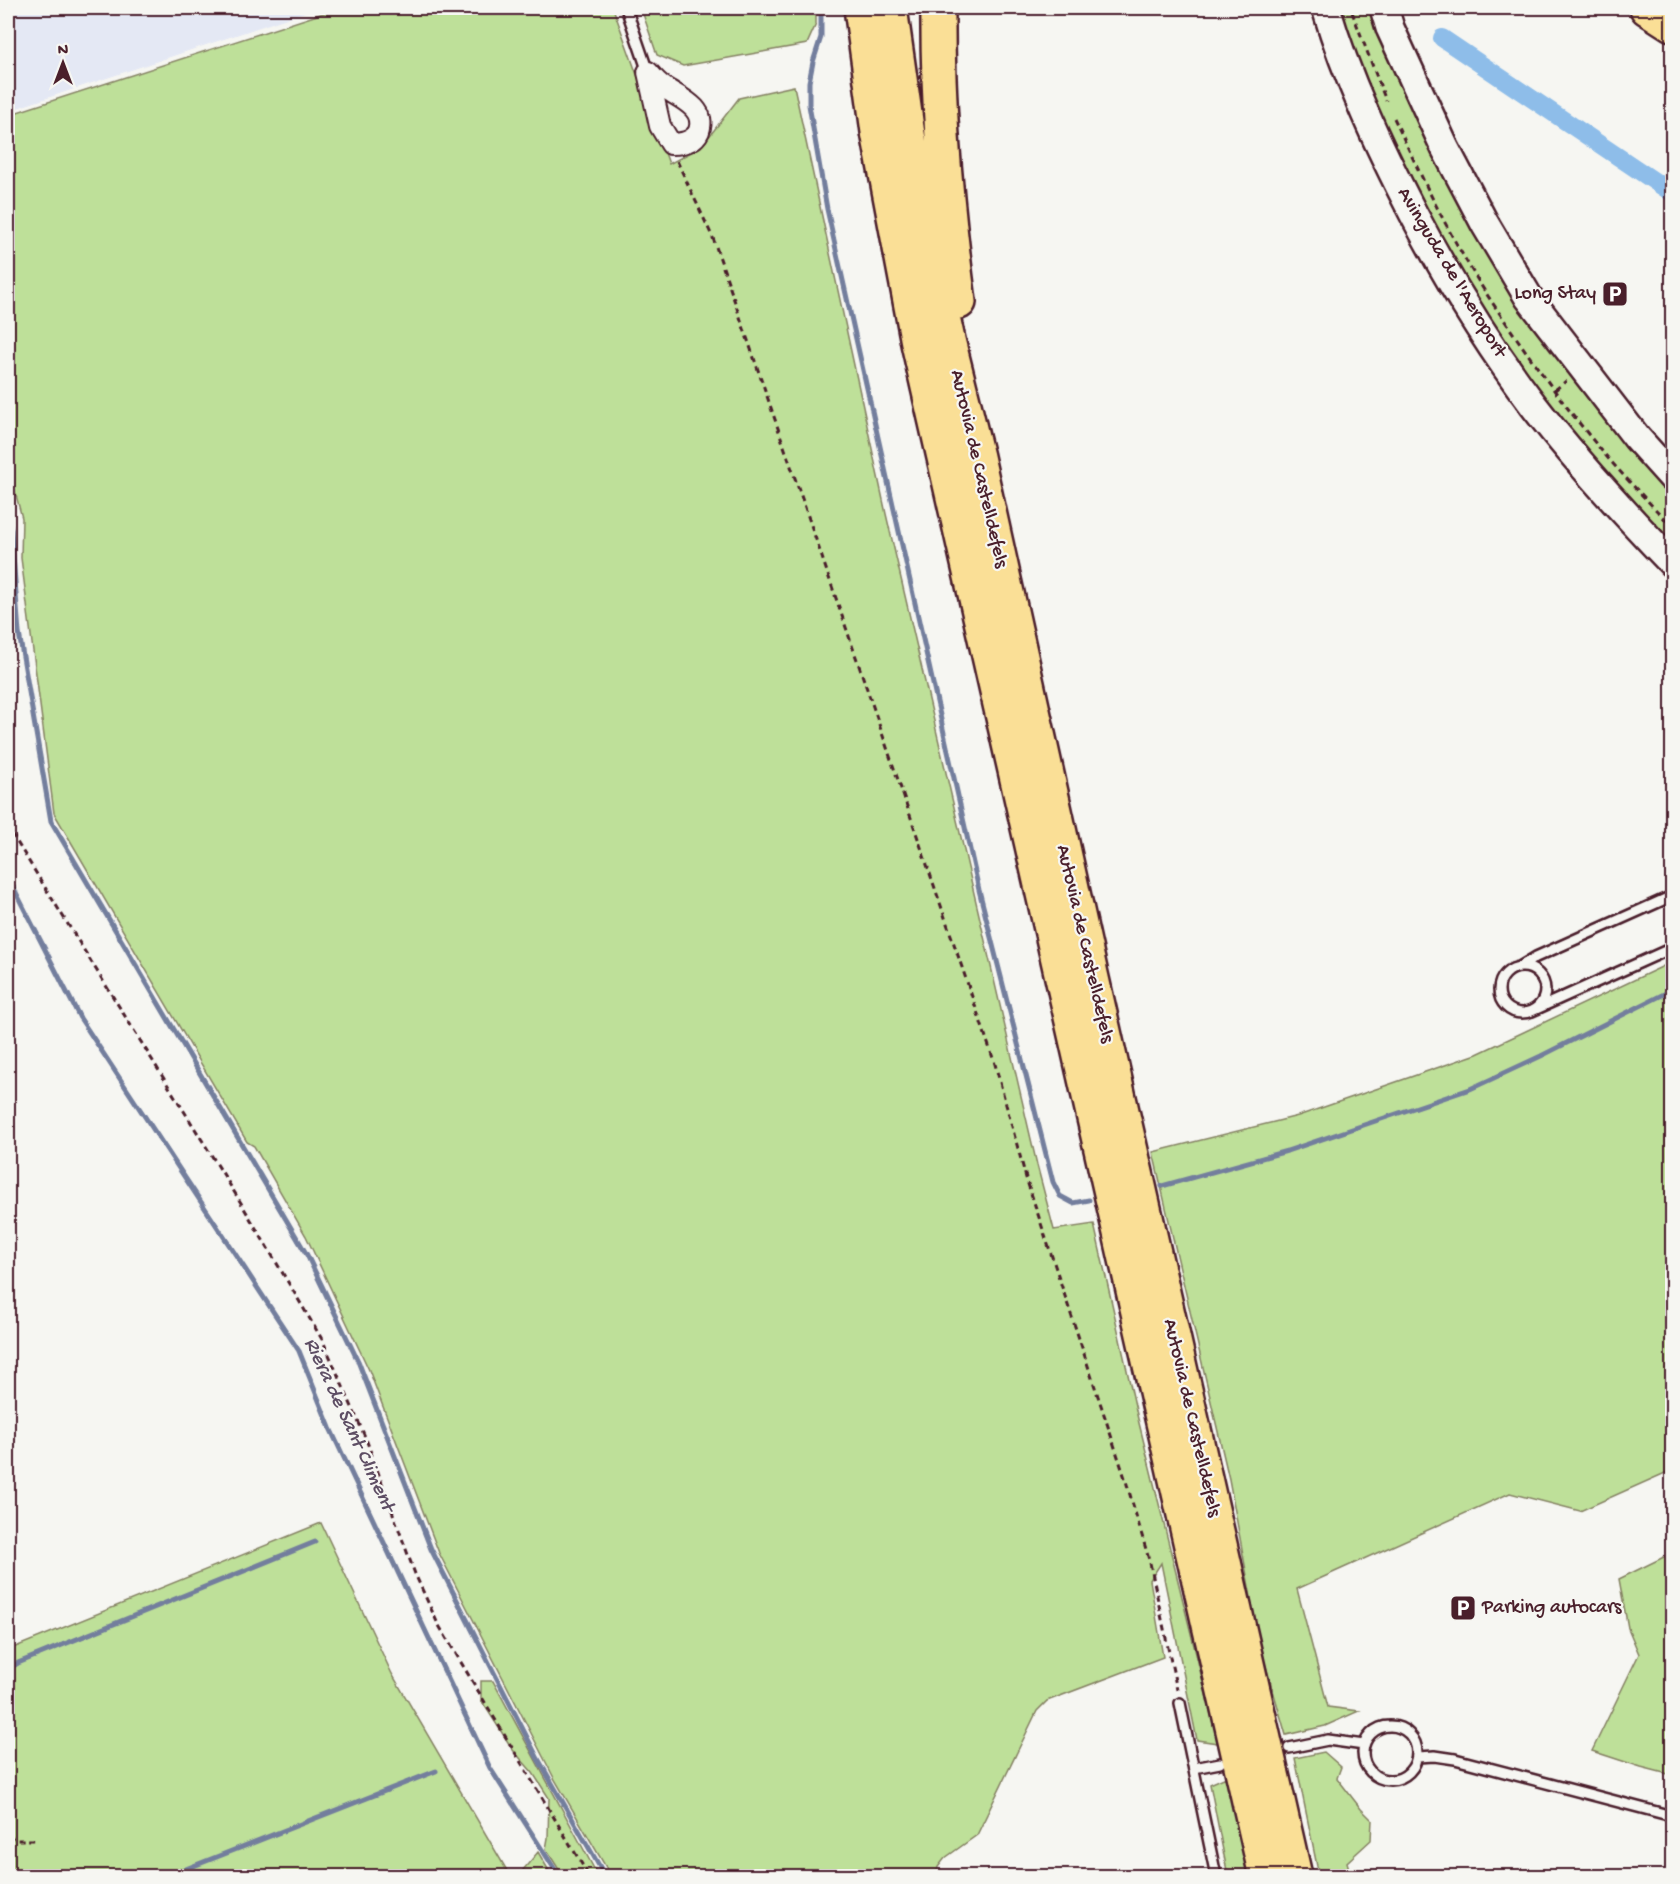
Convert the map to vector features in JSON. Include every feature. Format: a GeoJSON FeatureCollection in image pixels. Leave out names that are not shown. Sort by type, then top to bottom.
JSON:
{"type":"FeatureCollection","features":[{"type":"Feature","properties":{"kind":"highway","name":"Autovia de Castelldefels"},"geometry":{"type":"LineString","coordinates":[[861,8],[878,132],[918,343],[1266,1876]]}},
{"type":"Feature","properties":{"kind":"highway","name":"Autovia de Castelldefels"},"geometry":{"type":"LineString","coordinates":[[890,8],[906,128],[923,225],[1295,1876]]}},
{"type":"Feature","properties":{"kind":"highway"},"geometry":{"type":"LineString","coordinates":[[938,8],[937,66],[946,195],[977,457]]}},
{"type":"Feature","properties":{"kind":"highway"},"geometry":{"type":"LineString","coordinates":[[1647,8],[1672,24]]}},
{"type":"Feature","properties":{"kind":"street","name":"Avinguda de l'Aeroport"},"geometry":{"type":"LineString","coordinates":[[1326,8],[1353,85],[1390,169],[1474,320],[1534,405],[1590,473],[1672,563]]}},
{"type":"Feature","properties":{"kind":"street"},"geometry":{"type":"LineString","coordinates":[[1384,8],[1390,28],[1445,148],[1485,224],[1529,298],[1637,438],[1672,477]]}},
{"type":"Feature","properties":{"kind":"street"},"geometry":{"type":"LineString","coordinates":[[648,72],[662,87],[697,110],[701,122],[698,134],[691,141],[671,144],[660,126],[648,72]]}},
{"type":"Feature","properties":{"kind":"lane"},"geometry":{"type":"LineString","coordinates":[[626,8],[648,72]]}},
{"type":"Feature","properties":{"kind":"lane"},"geometry":{"type":"LineString","coordinates":[[1672,896],[1511,969],[1504,974],[1500,982],[1499,995],[1506,1006],[1513,1011],[1522,1013],[1532,1011],[1672,948]]}},
{"type":"Feature","properties":{"kind":"lane"},"geometry":{"type":"LineString","coordinates":[[1521,966],[1538,972],[1545,984],[1544,999],[1532,1011]]}},
{"type":"Feature","properties":{"kind":"lane"},"geometry":{"type":"LineString","coordinates":[[1180,1703],[1216,1876]]}},
{"type":"Feature","properties":{"kind":"lane"},"geometry":{"type":"LineString","coordinates":[[1397,1727],[1409,1733],[1414,1740],[1417,1757],[1415,1764],[1404,1776],[1389,1780],[1380,1778],[1369,1770],[1365,1762],[1364,1745],[1368,1737],[1379,1728],[1397,1727]]}},
{"type":"Feature","properties":{"kind":"lane"},"geometry":{"type":"LineString","coordinates":[[1289,1748],[1328,1740],[1364,1745]]}},
{"type":"Feature","properties":{"kind":"lane"},"geometry":{"type":"LineString","coordinates":[[1417,1757],[1435,1756],[1455,1759],[1672,1816]]}},
{"type":"Feature","properties":{"kind":"lane"},"geometry":{"type":"LineString","coordinates":[[1194,1768],[1220,1762]]}},
{"type":"Feature","properties":{"kind":"path"},"geometry":{"type":"LineString","coordinates":[[671,144],[679,168],[717,249],[995,1064],[1026,1178],[1126,1482],[1150,1563],[1180,1703]]}},
{"type":"Feature","properties":{"kind":"path"},"geometry":{"type":"LineString","coordinates":[[1534,405],[1582,369]]}},
{"type":"Feature","properties":{"kind":"path"},"geometry":{"type":"LineString","coordinates":[[8,824],[10,831],[238,1198],[323,1341],[366,1439],[416,1574],[438,1624],[589,1876]]}},
{"type":"Feature","properties":{"kind":"path"},"geometry":{"type":"LineString","coordinates":[[8,1836],[17,1840],[38,1840]]}},
{"type":"Feature","properties":{"kind":"shaded area"},"geometry":{"type":"Polygon","coordinates":[[[8,8],[317,8],[8,111],[8,8]]]}},
{"type":"Feature","properties":{"kind":"green space"},"geometry":{"type":"Polygon","coordinates":[[[339,8],[613,8],[669,164],[701,147],[739,98],[794,86],[886,514],[1037,1165],[1054,1230],[1094,1224],[1138,1419],[1218,1743],[1197,1740],[1161,1563],[1150,1580],[1163,1657],[1047,1701],[1037,1711],[977,1835],[945,1858],[938,1867],[936,1876],[611,1876],[554,1778],[439,1553],[369,1370],[306,1236],[254,1146],[247,1142],[54,813],[21,558],[22,518],[8,465],[8,115],[339,8]]]}},
{"type":"Feature","properties":{"kind":"green space"},"geometry":{"type":"Polygon","coordinates":[[[641,8],[816,8],[816,24],[807,44],[683,66],[657,55],[641,8]]]}},
{"type":"Feature","properties":{"kind":"green space"},"geometry":{"type":"Polygon","coordinates":[[[1339,8],[1380,8],[1454,189],[1672,489],[1672,552],[1551,409],[1499,339],[1417,200],[1365,85],[1339,8]]]}},
{"type":"Feature","properties":{"kind":"green space"},"geometry":{"type":"Polygon","coordinates":[[[1672,962],[1672,1470],[1580,1511],[1510,1493],[1297,1589],[1328,1707],[1359,1711],[1325,1726],[1286,1735],[1260,1646],[1229,1479],[1153,1152],[1298,1116],[1477,1054],[1672,962]]]}},
{"type":"Feature","properties":{"kind":"green space"},"geometry":{"type":"Polygon","coordinates":[[[321,1523],[392,1674],[509,1874],[501,1876],[8,1876],[8,1650],[321,1523]]]}},
{"type":"Feature","properties":{"kind":"green space"},"geometry":{"type":"Polygon","coordinates":[[[1672,1553],[1672,1775],[1592,1751],[1639,1654],[1628,1628],[1619,1579],[1672,1553]]]}},
{"type":"Feature","properties":{"kind":"green space"},"geometry":{"type":"Polygon","coordinates":[[[481,1681],[493,1681],[598,1876],[563,1876],[546,1849],[549,1798],[533,1773],[513,1750],[481,1700],[481,1681]]]}},
{"type":"Feature","properties":{"kind":"green space"},"geometry":{"type":"Polygon","coordinates":[[[1324,1752],[1341,1767],[1337,1778],[1372,1820],[1371,1840],[1347,1862],[1351,1876],[1319,1876],[1295,1758],[1324,1752]]]}},
{"type":"Feature","properties":{"kind":"green space"},"geometry":{"type":"Polygon","coordinates":[[[1226,1777],[1249,1876],[1228,1876],[1210,1784],[1226,1777]]]}},
{"type":"Feature","properties":{"kind":"green space"},"geometry":{"type":"Polygon","coordinates":[[[538,1852],[552,1876],[518,1876],[538,1852]]]}},
{"type":"Feature","properties":{"kind":"waterway"},"geometry":{"type":"LineString","coordinates":[[821,8],[821,37],[809,82],[809,105],[827,209],[979,890],[1053,1182],[1060,1196],[1073,1203],[1089,1200]]}},
{"type":"Feature","properties":{"kind":"waterway"},"geometry":{"type":"LineString","coordinates":[[1442,38],[1672,193]]}},
{"type":"Feature","properties":{"kind":"waterway"},"geometry":{"type":"LineString","coordinates":[[8,519],[11,530],[19,633],[51,821],[307,1255],[358,1361],[431,1549],[537,1757],[605,1876]]}},
{"type":"Feature","properties":{"kind":"waterway","name":"Riera de Sant Climent"},"geometry":{"type":"LineString","coordinates":[[8,877],[80,1018],[299,1351],[330,1428],[490,1768],[559,1876]]}},
{"type":"Feature","properties":{"kind":"waterway"},"geometry":{"type":"LineString","coordinates":[[1162,1186],[1287,1151],[1470,1089],[1672,990]]}},
{"type":"Feature","properties":{"kind":"waterway"},"geometry":{"type":"LineString","coordinates":[[8,1669],[315,1542]]}},
{"type":"Feature","properties":{"kind":"waterway"},"geometry":{"type":"LineString","coordinates":[[168,1876],[436,1771]]}},
{"type":"Feature","properties":{"kind":"place","name":"Long Stay"},"geometry":{"type":"Point","coordinates":[1615,294]}},
{"type":"Feature","properties":{"kind":"place","name":"Parking autocars"},"geometry":{"type":"Point","coordinates":[1463,1608]}}]}
